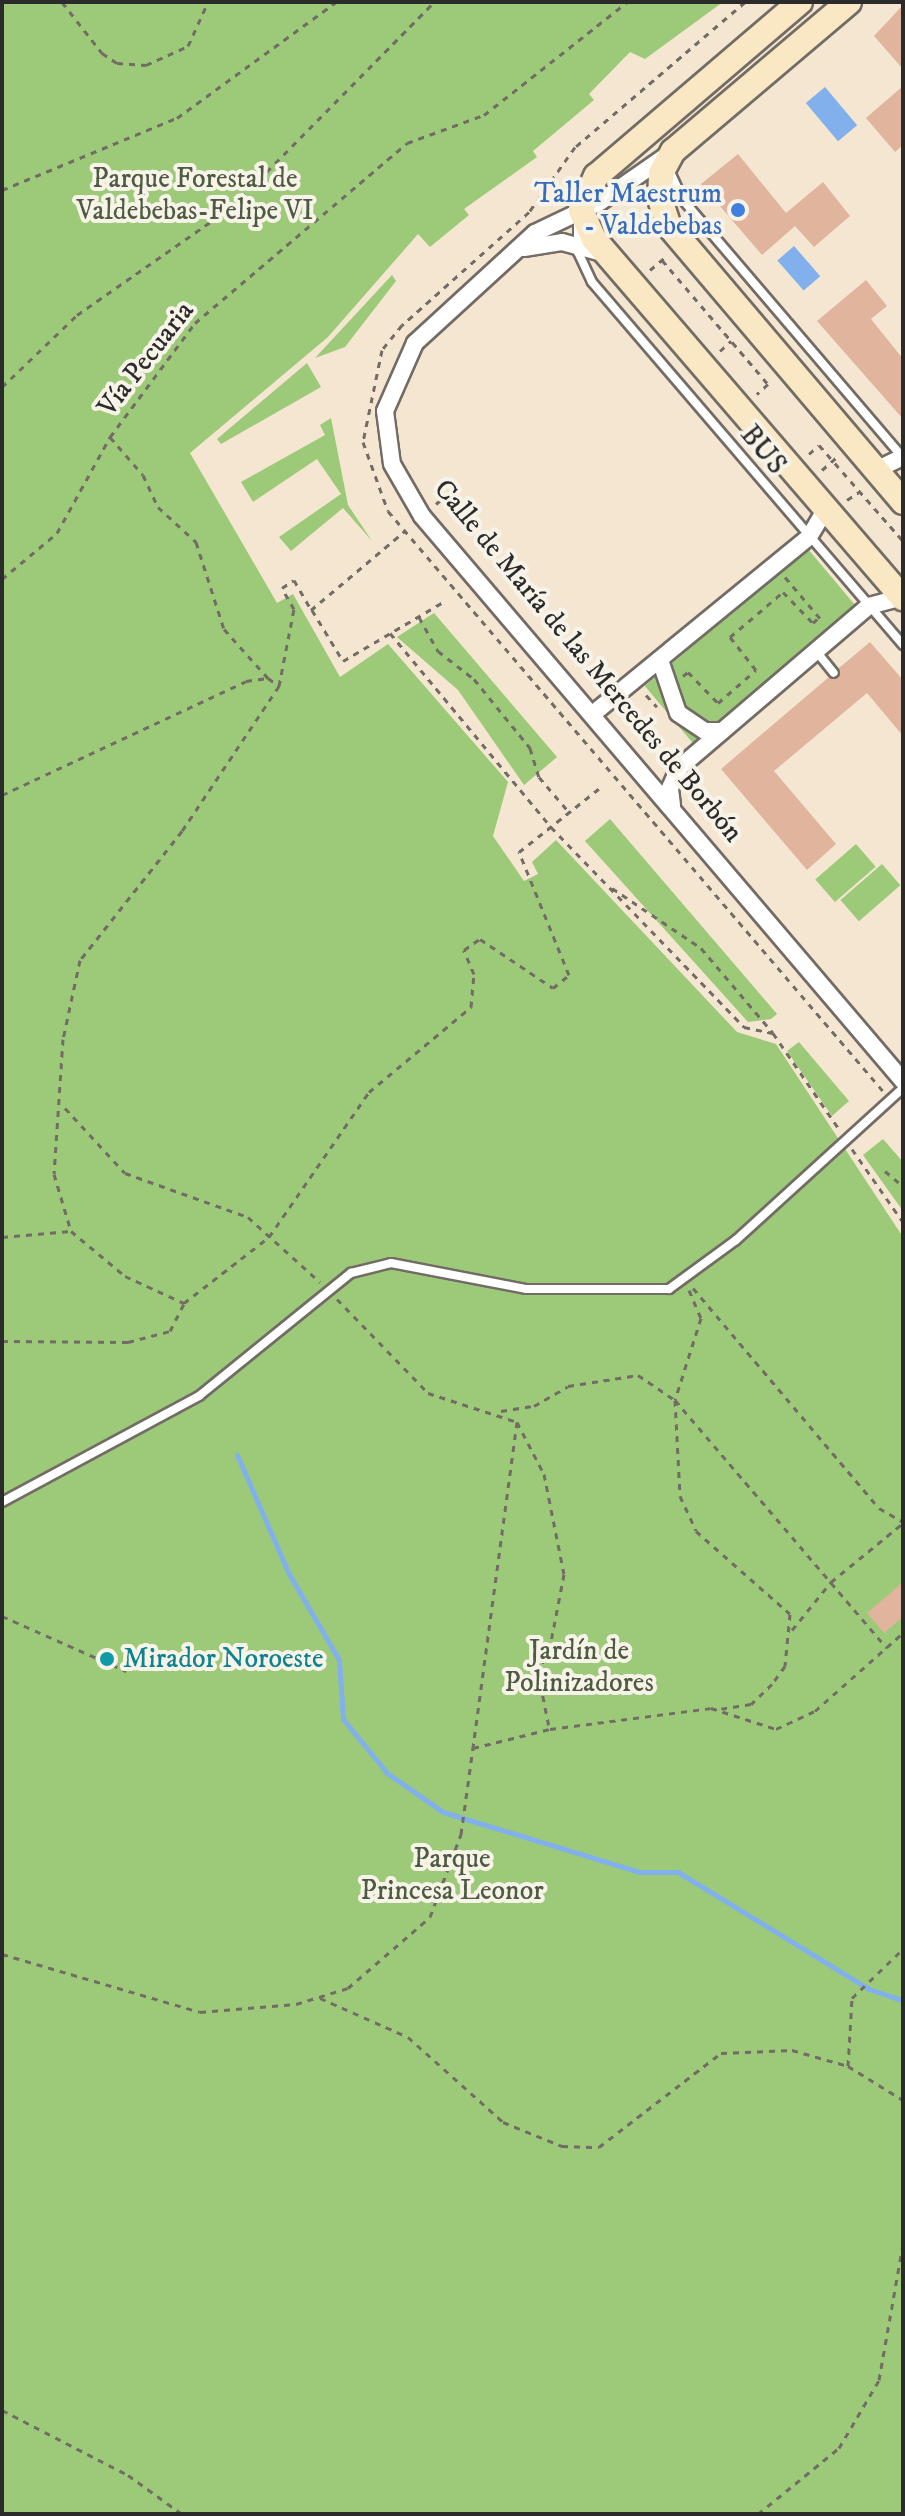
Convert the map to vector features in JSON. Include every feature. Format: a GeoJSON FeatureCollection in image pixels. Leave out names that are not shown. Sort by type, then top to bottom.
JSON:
{"type":"FeatureCollection","features":[{"type":"Feature","properties":{"kind":"street"},"geometry":{"type":"LineString","coordinates":[[672,806],[672,777],[722,731],[869,606],[903,598],[833,500],[610,257],[581,210],[596,176],[800,2]]}},
{"type":"Feature","properties":{"kind":"street","name":"Calle de María de las Mercedes de Borbón"},"geometry":{"type":"LineString","coordinates":[[849,2],[679,146],[581,210],[535,233],[415,343],[391,390],[386,437],[398,479],[422,516],[594,713],[903,1081]]}},
{"type":"Feature","properties":{"kind":"street"},"geometry":{"type":"LineString","coordinates":[[679,146],[660,199],[682,242],[903,502]]}},
{"type":"Feature","properties":{"kind":"street"},"geometry":{"type":"LineString","coordinates":[[516,253],[544,242],[576,244],[610,257]]}},
{"type":"Feature","properties":{"kind":"street"},"geometry":{"type":"LineString","coordinates":[[876,470],[903,458]]}},
{"type":"Feature","properties":{"kind":"street"},"geometry":{"type":"LineString","coordinates":[[594,713],[661,663],[809,537],[833,500]]}},
{"type":"Feature","properties":{"kind":"street"},"geometry":{"type":"LineString","coordinates":[[661,663],[666,691],[693,726],[722,731]]}},
{"type":"Feature","properties":{"kind":"lane"},"geometry":{"type":"LineString","coordinates":[[679,146],[669,166],[683,200],[903,458]]}},
{"type":"Feature","properties":{"kind":"lane"},"geometry":{"type":"LineString","coordinates":[[576,244],[581,210]]}},
{"type":"Feature","properties":{"kind":"lane","name":"BUS"},"geometry":{"type":"LineString","coordinates":[[576,244],[592,282],[903,645]]}},
{"type":"Feature","properties":{"kind":"lane"},"geometry":{"type":"LineString","coordinates":[[816,651],[834,673]]}},
{"type":"Feature","properties":{"kind":"lane"},"geometry":{"type":"LineString","coordinates":[[2,1502],[199,1396],[351,1273],[391,1263],[526,1289],[625,1293],[669,1289],[685,1279],[903,1088]]}},
{"type":"Feature","properties":{"kind":"path"},"geometry":{"type":"LineString","coordinates":[[62,2],[102,53],[117,63],[146,65],[188,46],[208,2]]}},
{"type":"Feature","properties":{"kind":"path"},"geometry":{"type":"LineString","coordinates":[[2,190],[177,118],[336,2]]}},
{"type":"Feature","properties":{"kind":"path"},"geometry":{"type":"LineString","coordinates":[[2,387],[77,315],[233,206],[434,2]]}},
{"type":"Feature","properties":{"kind":"path","name":"Vía Pecuaria"},"geometry":{"type":"LineString","coordinates":[[2,579],[57,533],[110,437],[195,323],[407,143],[484,115],[627,2]]}},
{"type":"Feature","properties":{"kind":"path"},"geometry":{"type":"LineString","coordinates":[[497,240],[529,212],[575,147],[745,2]]}},
{"type":"Feature","properties":{"kind":"path"},"geometry":{"type":"LineString","coordinates":[[634,284],[682,242]]}},
{"type":"Feature","properties":{"kind":"path"},"geometry":{"type":"LineString","coordinates":[[662,260],[768,384],[757,394]]}},
{"type":"Feature","properties":{"kind":"path"},"geometry":{"type":"LineString","coordinates":[[729,361],[720,350],[731,341]]}},
{"type":"Feature","properties":{"kind":"path"},"geometry":{"type":"LineString","coordinates":[[748,383],[767,406]]}},
{"type":"Feature","properties":{"kind":"path"},"geometry":{"type":"LineString","coordinates":[[110,437],[143,475],[158,507],[196,542],[224,629],[279,686]]}},
{"type":"Feature","properties":{"kind":"path"},"geometry":{"type":"LineString","coordinates":[[798,442],[831,481]]}},
{"type":"Feature","properties":{"kind":"path"},"geometry":{"type":"LineString","coordinates":[[809,454],[819,445],[903,541]]}},
{"type":"Feature","properties":{"kind":"path"},"geometry":{"type":"LineString","coordinates":[[816,475],[841,454]]}},
{"type":"Feature","properties":{"kind":"path"},"geometry":{"type":"LineString","coordinates":[[430,509],[460,483]]}},
{"type":"Feature","properties":{"kind":"path"},"geometry":{"type":"LineString","coordinates":[[833,500],[849,501],[859,492]]}},
{"type":"Feature","properties":{"kind":"path"},"geometry":{"type":"LineString","coordinates":[[311,610],[412,525]]}},
{"type":"Feature","properties":{"kind":"path"},"geometry":{"type":"LineString","coordinates":[[779,569],[831,632]]}},
{"type":"Feature","properties":{"kind":"path"},"geometry":{"type":"LineString","coordinates":[[184,1303],[125,1276],[71,1231],[54,1174],[63,1106],[63,1039],[80,960],[182,831],[279,686],[294,609],[282,588],[294,580],[343,661],[443,602]]}},
{"type":"Feature","properties":{"kind":"path"},"geometry":{"type":"LineString","coordinates":[[653,702],[688,672],[718,703],[756,670],[730,637],[783,592],[813,623],[819,617]]}},
{"type":"Feature","properties":{"kind":"path"},"geometry":{"type":"LineString","coordinates":[[419,617],[438,651],[474,679],[530,748],[539,777],[569,812]]}},
{"type":"Feature","properties":{"kind":"path"},"geometry":{"type":"LineString","coordinates":[[390,633],[551,827],[744,1027],[773,1033]]}},
{"type":"Feature","properties":{"kind":"path"},"geometry":{"type":"LineString","coordinates":[[2,795],[246,681],[268,678]]}},
{"type":"Feature","properties":{"kind":"path"},"geometry":{"type":"LineString","coordinates":[[2,1341],[128,1342],[170,1331],[184,1303],[269,1237],[369,1092],[471,1007],[474,974],[464,950],[480,939],[553,988],[569,975],[519,852],[601,787]]}},
{"type":"Feature","properties":{"kind":"path"},"geometry":{"type":"LineString","coordinates":[[607,885],[701,948],[773,1033],[903,1222]]}},
{"type":"Feature","properties":{"kind":"path"},"geometry":{"type":"LineString","coordinates":[[63,1106],[125,1173],[248,1217],[329,1290],[428,1393],[501,1411],[517,1422],[544,1474],[564,1574],[550,1647],[538,1672],[550,1729]]}},
{"type":"Feature","properties":{"kind":"path"},"geometry":{"type":"LineString","coordinates":[[885,1171],[903,1186]]}},
{"type":"Feature","properties":{"kind":"path"},"geometry":{"type":"LineString","coordinates":[[2,1237],[71,1231]]}},
{"type":"Feature","properties":{"kind":"path"},"geometry":{"type":"LineString","coordinates":[[685,1279],[701,1318],[675,1400],[680,1496],[696,1531],[790,1614],[792,1630]]}},
{"type":"Feature","properties":{"kind":"path"},"geometry":{"type":"LineString","coordinates":[[473,1748],[550,1729],[751,1704],[772,1684],[792,1630],[831,1582],[903,1522],[879,1508],[685,1279]]}},
{"type":"Feature","properties":{"kind":"path"},"geometry":{"type":"LineString","coordinates":[[501,1411],[534,1406],[568,1386],[638,1375],[675,1400],[887,1648]]}},
{"type":"Feature","properties":{"kind":"path"},"geometry":{"type":"LineString","coordinates":[[2,1954],[200,2012],[318,1997],[348,1988],[430,1917],[461,1834],[517,1422]]}},
{"type":"Feature","properties":{"kind":"path"},"geometry":{"type":"LineString","coordinates":[[2,1616],[126,1671]]}},
{"type":"Feature","properties":{"kind":"path"},"geometry":{"type":"LineString","coordinates":[[721,1709],[776,1729],[815,1711],[903,1633]]}},
{"type":"Feature","properties":{"kind":"path"},"geometry":{"type":"LineString","coordinates":[[848,2066],[852,1998],[869,1976],[903,1949]]}},
{"type":"Feature","properties":{"kind":"path"},"geometry":{"type":"LineString","coordinates":[[318,1997],[408,2037],[503,2122],[562,2146],[599,2147],[721,2053],[792,2050],[848,2066],[903,2100]]}},
{"type":"Feature","properties":{"kind":"path"},"geometry":{"type":"LineString","coordinates":[[758,2514],[839,2448],[879,2380],[903,2244]]}},
{"type":"Feature","properties":{"kind":"path"},"geometry":{"type":"LineString","coordinates":[[2,2410],[128,2475],[182,2514]]}},
{"type":"Feature","properties":{"kind":"green space","name":"Parque Princesa Leonor"},"geometry":{"type":"Polygon","coordinates":[[[2,2],[723,2],[645,59],[630,52],[589,94],[594,100],[533,151],[537,157],[464,209],[469,215],[430,247],[418,234],[328,337],[190,453],[277,603],[293,594],[340,677],[388,644],[508,782],[493,836],[524,881],[538,874],[532,862],[556,840],[737,1032],[776,1044],[903,1237],[903,2514],[2,2514],[2,2]]]}},
{"type":"Feature","properties":{"kind":"green space"},"geometry":{"type":"Polygon","coordinates":[[[392,275],[396,281],[345,347],[315,358],[392,275]]]}},
{"type":"Feature","properties":{"kind":"green space"},"geometry":{"type":"Polygon","coordinates":[[[307,363],[321,387],[221,444],[217,439],[307,363]]]}},
{"type":"Feature","properties":{"kind":"green space"},"geometry":{"type":"Polygon","coordinates":[[[331,418],[348,505],[372,541],[343,508],[291,551],[279,537],[341,494],[317,459],[253,502],[241,482],[325,435],[320,425],[331,418]]]}},
{"type":"Feature","properties":{"kind":"green space"},"geometry":{"type":"Polygon","coordinates":[[[808,549],[859,610],[696,747],[645,686],[808,549]]]}},
{"type":"Feature","properties":{"kind":"green space"},"geometry":{"type":"Polygon","coordinates":[[[434,613],[557,757],[524,785],[458,690],[397,637],[434,613]]]}},
{"type":"Feature","properties":{"kind":"green space"},"geometry":{"type":"Polygon","coordinates":[[[610,819],[777,1014],[771,1019],[748,1022],[585,841],[610,819]]]}},
{"type":"Feature","properties":{"kind":"green space"},"geometry":{"type":"Polygon","coordinates":[[[856,844],[876,867],[835,902],[815,879],[856,844]]]}},
{"type":"Feature","properties":{"kind":"green space"},"geometry":{"type":"Polygon","coordinates":[[[882,864],[900,885],[859,921],[840,900],[882,864]]]}},
{"type":"Feature","properties":{"kind":"green space"},"geometry":{"type":"Polygon","coordinates":[[[799,1042],[849,1101],[832,1116],[787,1051],[799,1042]]]}},
{"type":"Feature","properties":{"kind":"green space"},"geometry":{"type":"Polygon","coordinates":[[[883,1139],[903,1162],[903,1211],[863,1155],[883,1139]]]}},
{"type":"Feature","properties":{"kind":"water"},"geometry":{"type":"Polygon","coordinates":[[[825,87],[857,125],[838,141],[806,103],[825,87]]]}},
{"type":"Feature","properties":{"kind":"water"},"geometry":{"type":"Polygon","coordinates":[[[794,246],[820,276],[804,291],[777,260],[794,246]]]}},
{"type":"Feature","properties":{"kind":"building"},"geometry":{"type":"Polygon","coordinates":[[[903,5],[903,69],[874,36],[903,5]]]}},
{"type":"Feature","properties":{"kind":"building"},"geometry":{"type":"Polygon","coordinates":[[[903,86],[903,145],[895,152],[866,118],[903,86]]]}},
{"type":"Feature","properties":{"kind":"building"},"geometry":{"type":"Polygon","coordinates":[[[738,154],[786,213],[823,182],[850,216],[814,247],[795,226],[762,255],[701,184],[738,154]]]}},
{"type":"Feature","properties":{"kind":"building"},"geometry":{"type":"Polygon","coordinates":[[[866,280],[887,306],[871,319],[903,359],[903,419],[817,321],[866,280]]]}},
{"type":"Feature","properties":{"kind":"building"},"geometry":{"type":"Polygon","coordinates":[[[870,642],[903,680],[903,736],[867,693],[774,771],[836,844],[807,870],[721,769],[829,677],[839,678],[839,668],[870,642]]]}},
{"type":"Feature","properties":{"kind":"building"},"geometry":{"type":"Polygon","coordinates":[[[903,1582],[903,1617],[884,1633],[867,1613],[903,1582]]]}},
{"type":"Feature","properties":{"kind":"waterway"},"geometry":{"type":"LineString","coordinates":[[237,1455],[289,1574],[339,1660],[343,1719],[387,1773],[443,1812],[639,1872],[678,1872],[869,1989],[903,2001]]}},
{"type":"Feature","properties":{"kind":"place","name":"Taller Maestrum - Valdebebas"},"geometry":{"type":"Point","coordinates":[738,210]}},
{"type":"Feature","properties":{"kind":"place","name":"Mirador Noroeste"},"geometry":{"type":"Point","coordinates":[107,1659]}},
{"type":"Feature","properties":{"kind":"park label","name":"Parque Forestal de Valdebebas-Felipe VI"},"geometry":{"type":"Point","coordinates":[195,195]}},
{"type":"Feature","properties":{"kind":"park label","name":"Jardín de Polinizadores"},"geometry":{"type":"Point","coordinates":[579,1667]}}]}
